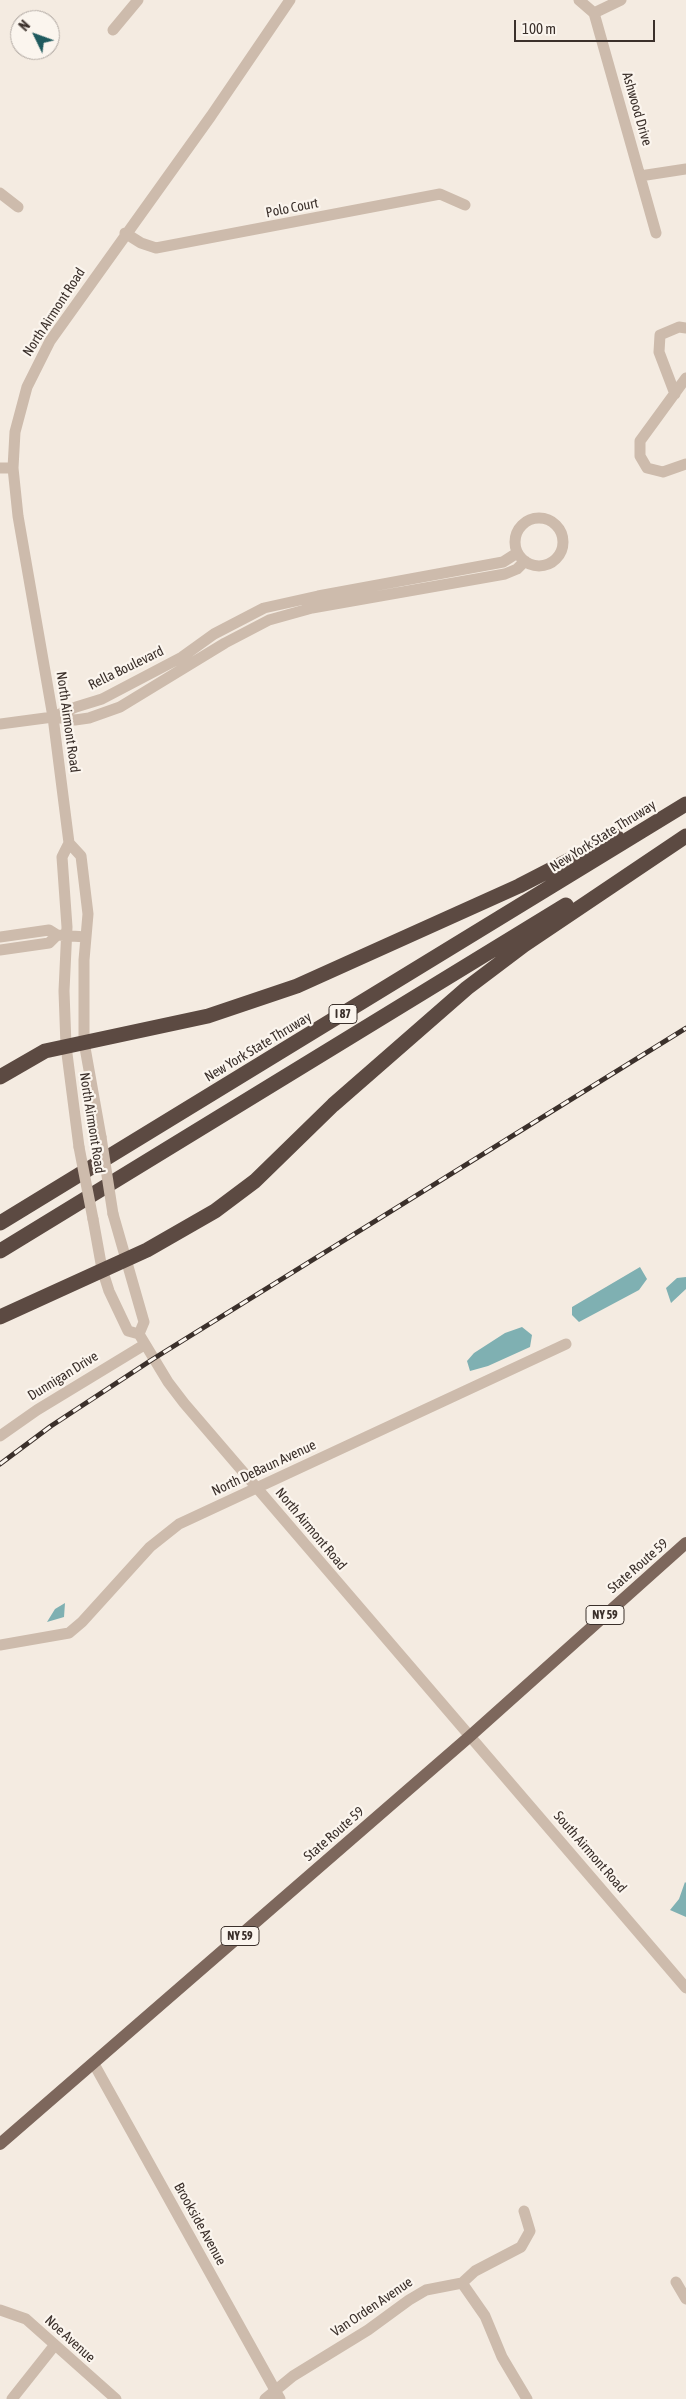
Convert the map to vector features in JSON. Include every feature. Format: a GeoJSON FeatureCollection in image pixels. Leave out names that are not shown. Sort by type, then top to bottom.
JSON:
{"type":"FeatureCollection","features":[{"type":"Feature","properties":{"kind":"highway"},"geometry":{"type":"LineString","coordinates":[[0,1077],[28,1059],[66,1046],[145,1031],[208,1016],[297,986],[519,886],[686,799]]}},
{"type":"Feature","properties":{"kind":"highway","name":"New York State Thruway"},"geometry":{"type":"LineString","coordinates":[[0,1223],[686,804]]}},
{"type":"Feature","properties":{"kind":"highway","name":"I 87"},"geometry":{"type":"LineString","coordinates":[[0,1251],[686,832]]}},
{"type":"Feature","properties":{"kind":"highway"},"geometry":{"type":"LineString","coordinates":[[0,1317],[172,1238],[236,1196],[405,1040],[467,988],[524,945],[686,836]]}},
{"type":"Feature","properties":{"kind":"main road","name":"State Route 59"},"geometry":{"type":"LineString","coordinates":[[0,2144],[469,1737],[686,1543]]}},
{"type":"Feature","properties":{"kind":"street"},"geometry":{"type":"LineString","coordinates":[[113,30],[138,0]]}},
{"type":"Feature","properties":{"kind":"street"},"geometry":{"type":"LineString","coordinates":[[578,0],[594,13],[621,0]]}},
{"type":"Feature","properties":{"kind":"street","name":"North Airmont Road"},"geometry":{"type":"LineString","coordinates":[[287,1],[211,116],[125,233],[50,341],[37,364],[19,411],[15,432],[13,468],[18,516],[54,717],[69,843],[62,857],[62,935],[66,1046],[79,1147],[102,1269],[109,1291],[128,1331],[141,1339],[184,1403],[469,1737]]}},
{"type":"Feature","properties":{"kind":"street","name":"Ashwood Drive"},"geometry":{"type":"LineString","coordinates":[[594,13],[656,232]]}},
{"type":"Feature","properties":{"kind":"street"},"geometry":{"type":"LineString","coordinates":[[640,176],[686,169]]}},
{"type":"Feature","properties":{"kind":"street"},"geometry":{"type":"LineString","coordinates":[[0,194],[18,208]]}},
{"type":"Feature","properties":{"kind":"street","name":"Polo Court"},"geometry":{"type":"LineString","coordinates":[[125,233],[140,243],[156,248],[440,194],[465,205]]}},
{"type":"Feature","properties":{"kind":"street"},"geometry":{"type":"LineString","coordinates":[[675,394],[659,352],[660,335],[679,327],[686,328]]}},
{"type":"Feature","properties":{"kind":"street"},"geometry":{"type":"LineString","coordinates":[[686,378],[640,441],[640,456],[647,468],[663,472],[686,464]]}},
{"type":"Feature","properties":{"kind":"street"},"geometry":{"type":"LineString","coordinates":[[0,468],[13,468]]}},
{"type":"Feature","properties":{"kind":"street","name":"Rella Boulevard"},"geometry":{"type":"LineString","coordinates":[[185,662],[214,634],[264,608],[417,584],[505,574],[518,569],[521,557]]}},
{"type":"Feature","properties":{"kind":"street","name":"Rella Boulevard"},"geometry":{"type":"LineString","coordinates":[[0,724],[54,717],[75,720],[89,718],[120,707],[185,662],[267,621],[312,608],[417,584]]}},
{"type":"Feature","properties":{"kind":"street"},"geometry":{"type":"LineString","coordinates":[[264,608],[267,621]]}},
{"type":"Feature","properties":{"kind":"street","name":"North Airmont Road"},"geometry":{"type":"LineString","coordinates":[[69,843],[81,856],[88,914],[84,1042],[113,1214],[144,1322],[141,1339]]}},
{"type":"Feature","properties":{"kind":"street"},"geometry":{"type":"LineString","coordinates":[[0,938],[49,930],[62,935],[86,938]]}},
{"type":"Feature","properties":{"kind":"street"},"geometry":{"type":"LineString","coordinates":[[0,950],[49,943],[62,935]]}},
{"type":"Feature","properties":{"kind":"street","name":"Dunnigan Drive"},"geometry":{"type":"LineString","coordinates":[[0,1436],[74,1387],[141,1339]]}},
{"type":"Feature","properties":{"kind":"street","name":"North DeBaun Avenue"},"geometry":{"type":"LineString","coordinates":[[0,1645],[30,1642],[69,1633],[82,1622],[150,1547],[179,1524],[566,1344]]}},
{"type":"Feature","properties":{"kind":"street","name":"South Airmont Road"},"geometry":{"type":"LineString","coordinates":[[469,1737],[625,1915],[686,1988]]}},
{"type":"Feature","properties":{"kind":"street","name":"Brookside Avenue"},"geometry":{"type":"LineString","coordinates":[[94,2064],[277,2394]]}},
{"type":"Feature","properties":{"kind":"street","name":"Van Orden Avenue"},"geometry":{"type":"LineString","coordinates":[[265,2399],[277,2394],[293,2376],[368,2330],[426,2290],[462,2283],[475,2271],[521,2247],[530,2230],[524,2211]]}},
{"type":"Feature","properties":{"kind":"street"},"geometry":{"type":"LineString","coordinates":[[676,2282],[686,2299]]}},
{"type":"Feature","properties":{"kind":"street"},"geometry":{"type":"LineString","coordinates":[[462,2283],[485,2316],[502,2357],[526,2399]]}},
{"type":"Feature","properties":{"kind":"street","name":"Noe Avenue"},"geometry":{"type":"LineString","coordinates":[[0,2310],[26,2319],[54,2346],[116,2399]]}},
{"type":"Feature","properties":{"kind":"street"},"geometry":{"type":"LineString","coordinates":[[12,2399],[54,2346]]}},
{"type":"Feature","properties":{"kind":"water"},"geometry":{"type":"Polygon","coordinates":[[[640,1267],[647,1279],[639,1290],[579,1322],[572,1315],[572,1307],[640,1267]]]}},
{"type":"Feature","properties":{"kind":"water"},"geometry":{"type":"Polygon","coordinates":[[[686,1277],[686,1289],[671,1303],[666,1288],[677,1278],[686,1277]]]}},
{"type":"Feature","properties":{"kind":"water"},"geometry":{"type":"Polygon","coordinates":[[[522,1327],[532,1335],[530,1347],[488,1366],[470,1371],[467,1361],[474,1353],[505,1333],[522,1327]]]}},
{"type":"Feature","properties":{"kind":"water"},"geometry":{"type":"Polygon","coordinates":[[[65,1603],[64,1617],[47,1622],[55,1609],[65,1603]]]}},
{"type":"Feature","properties":{"kind":"water"},"geometry":{"type":"Polygon","coordinates":[[[685,1882],[686,1917],[670,1910],[679,1899],[685,1882]]]}},
{"type":"Feature","properties":{"kind":"railway"},"geometry":{"type":"LineString","coordinates":[[0,1464],[51,1426],[153,1359],[686,1028]]}}]}
